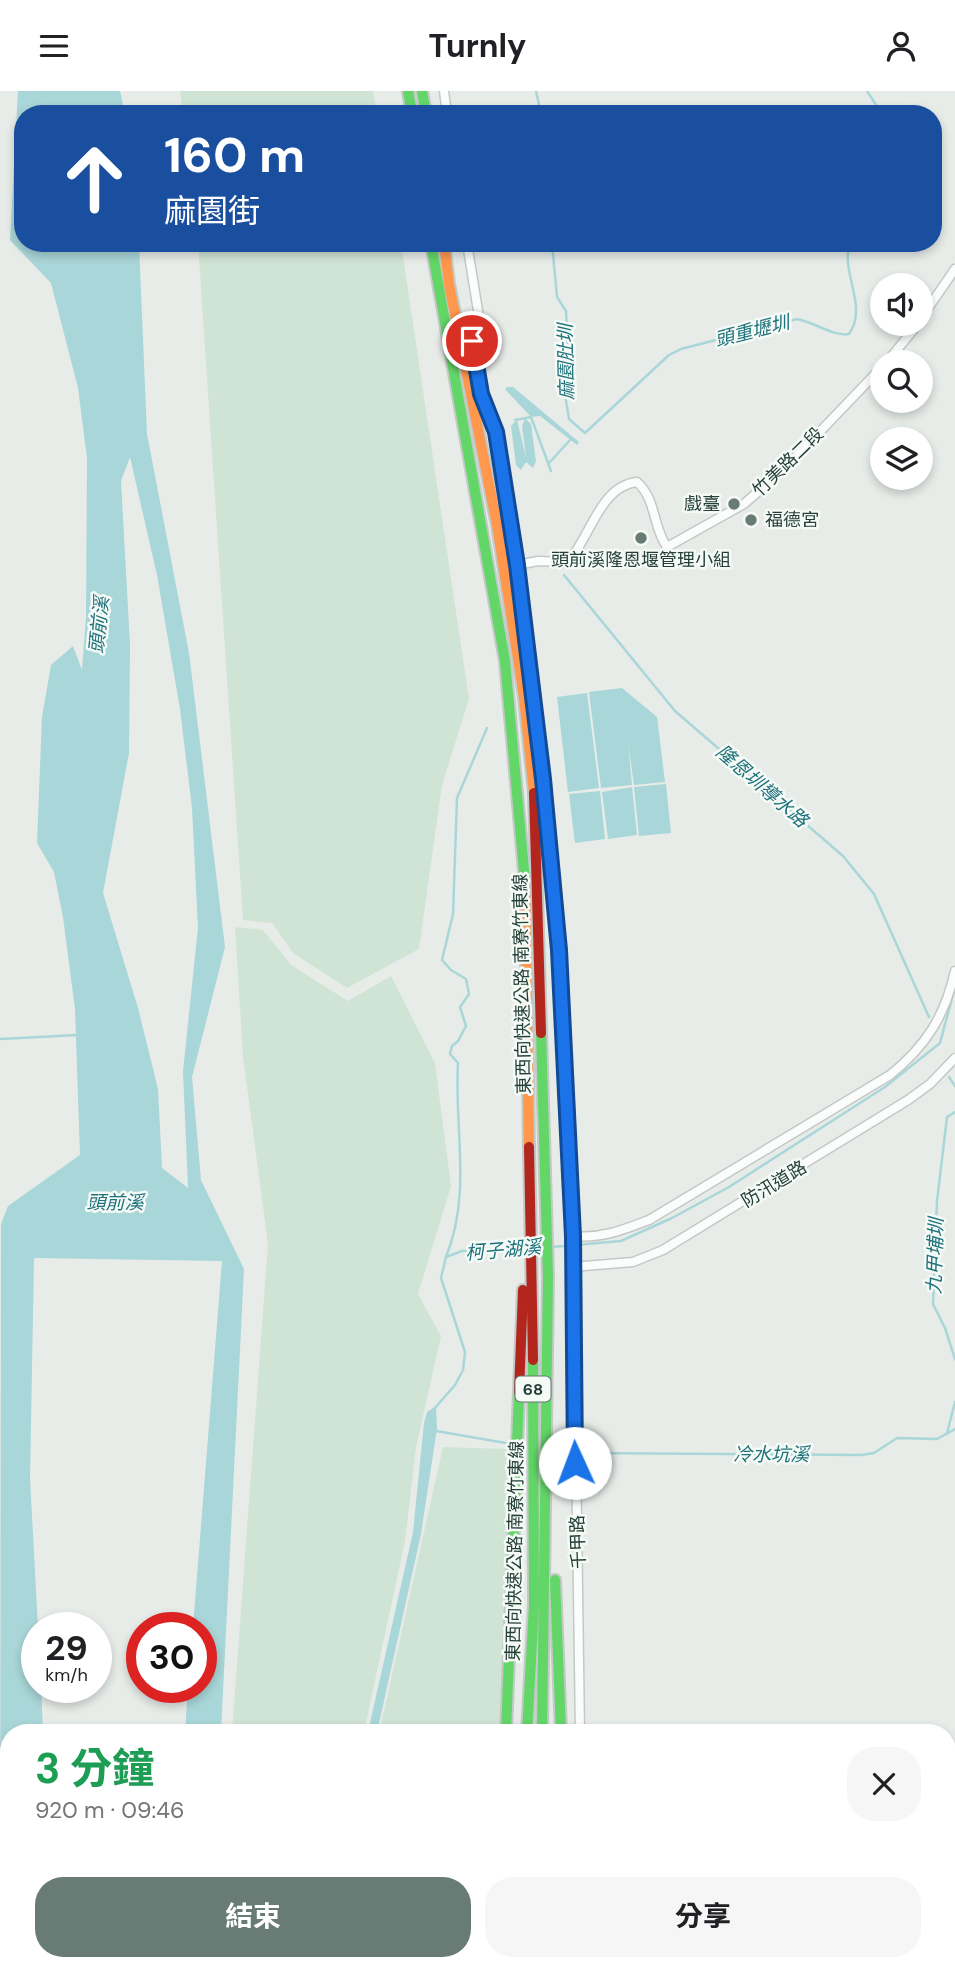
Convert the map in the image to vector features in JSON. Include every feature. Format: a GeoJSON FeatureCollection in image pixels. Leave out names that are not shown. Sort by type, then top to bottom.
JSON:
{"type":"FeatureCollection","features":[{"type":"Feature","properties":{"kind":"main road","name":"東西向快速公路 南寮竹東線"},"geometry":{"type":"LineString","coordinates":[[434,252],[497,525],[524,697],[534,787],[548,1277],[548,1414],[539,1605],[528,1724]]}},
{"type":"Feature","properties":{"kind":"main road","name":"東西向快速公路 南寮竹東線"},"geometry":{"type":"LineString","coordinates":[[444,252],[443,285],[505,661],[517,767],[525,877],[542,1724]]}},
{"type":"Feature","properties":{"kind":"main road"},"geometry":{"type":"LineString","coordinates":[[506,1724],[530,1174]]}},
{"type":"Feature","properties":{"kind":"main road"},"geometry":{"type":"LineString","coordinates":[[548,1414],[555,1486],[555,1631],[560,1724]]}},
{"type":"Feature","properties":{"kind":"main road"},"geometry":{"type":"LineString","coordinates":[[502,1724],[507,1695]]}},
{"type":"Feature","properties":{"kind":"street","name":"千甲路"},"geometry":{"type":"LineString","coordinates":[[468,252],[479,317],[472,341],[481,394],[496,432],[517,565],[543,779],[559,950],[573,1236],[580,1724]]}},
{"type":"Feature","properties":{"kind":"street"},"geometry":{"type":"LineString","coordinates":[[933,301],[955,269]]}},
{"type":"Feature","properties":{"kind":"street"},"geometry":{"type":"LineString","coordinates":[[897,350],[908,336]]}},
{"type":"Feature","properties":{"kind":"street","name":"竹美路二段"},"geometry":{"type":"LineString","coordinates":[[517,565],[538,561],[568,562],[587,537],[603,504],[616,489],[626,483],[637,482],[645,490],[652,502],[659,535],[667,547],[744,504],[785,468],[870,379]]}},
{"type":"Feature","properties":{"kind":"street"},"geometry":{"type":"LineString","coordinates":[[573,1236],[590,1238],[619,1232],[676,1205],[890,1075],[914,1056],[934,1029],[955,971]]}},
{"type":"Feature","properties":{"kind":"street","name":"防汛道路"},"geometry":{"type":"LineString","coordinates":[[572,1267],[633,1262],[663,1250],[908,1100],[930,1084],[955,1058]]}},
{"type":"Feature","properties":{"kind":"green space"},"geometry":{"type":"Polygon","coordinates":[[[180,91],[373,91],[375,105],[182,105],[180,91]]]}},
{"type":"Feature","properties":{"kind":"green space"},"geometry":{"type":"Polygon","coordinates":[[[199,252],[402,252],[469,699],[442,785],[419,949],[347,988],[293,953],[272,923],[243,920],[199,252]]]}},
{"type":"Feature","properties":{"kind":"green space"},"geometry":{"type":"Polygon","coordinates":[[[235,927],[263,930],[291,965],[348,1001],[391,976],[435,1063],[451,1186],[418,1294],[441,1336],[416,1447],[405,1541],[366,1724],[233,1724],[268,1244],[243,1057],[235,927]]]}},
{"type":"Feature","properties":{"kind":"green space"},"geometry":{"type":"Polygon","coordinates":[[[443,1447],[507,1449],[508,1539],[500,1724],[381,1724],[443,1447]]]}},
{"type":"Feature","properties":{"kind":"water","name":"頭前溪"},"geometry":{"type":"Polygon","coordinates":[[[18,91],[120,91],[123,105],[17,105],[18,91]]]}},
{"type":"Feature","properties":{"kind":"water","name":"頭前溪"},"geometry":{"type":"Polygon","coordinates":[[[14,166],[14,244],[10,240],[14,166]]]}},
{"type":"Feature","properties":{"kind":"water","name":"頭前溪"},"geometry":{"type":"Polygon","coordinates":[[[21,252],[139,252],[147,434],[189,653],[225,947],[192,1077],[201,1180],[244,1269],[221,1724],[186,1724],[187,1703],[217,1703],[217,1612],[194,1612],[222,1261],[34,1258],[30,1479],[37,1612],[21,1612],[21,1703],[42,1703],[43,1724],[0,1724],[1,1224],[8,1206],[80,1155],[75,1009],[63,917],[54,872],[37,843],[42,717],[51,665],[73,646],[82,670],[86,618],[87,458],[78,388],[51,283],[21,252]],[[130,457],[121,481],[130,645],[129,753],[103,893],[138,1008],[158,1089],[162,1168],[188,1188],[183,1071],[198,928],[192,808],[180,709],[157,575],[130,457]]]}},
{"type":"Feature","properties":{"kind":"water"},"geometry":{"type":"Polygon","coordinates":[[[513,387],[579,442],[577,445],[540,416],[531,417],[505,389],[513,387]]]}},
{"type":"Feature","properties":{"kind":"water"},"geometry":{"type":"Polygon","coordinates":[[[525,418],[531,424],[536,461],[533,468],[526,462],[521,470],[516,465],[511,426],[517,420],[526,457],[522,426],[525,418]]]}},
{"type":"Feature","properties":{"kind":"water"},"geometry":{"type":"Polygon","coordinates":[[[622,688],[657,717],[665,782],[634,785],[628,742],[632,785],[601,788],[589,692],[622,688]]]}},
{"type":"Feature","properties":{"kind":"water"},"geometry":{"type":"Polygon","coordinates":[[[587,693],[599,788],[568,792],[557,697],[587,693]]]}},
{"type":"Feature","properties":{"kind":"water"},"geometry":{"type":"Polygon","coordinates":[[[666,784],[671,833],[639,836],[634,787],[666,784]]]}},
{"type":"Feature","properties":{"kind":"water"},"geometry":{"type":"Polygon","coordinates":[[[632,787],[637,835],[608,839],[602,792],[632,787]]]}},
{"type":"Feature","properties":{"kind":"water"},"geometry":{"type":"Polygon","coordinates":[[[600,791],[605,839],[575,843],[569,794],[600,791]]]}},
{"type":"Feature","properties":{"kind":"water"},"geometry":{"type":"Polygon","coordinates":[[[436,1406],[437,1428],[421,1534],[379,1724],[370,1724],[413,1532],[427,1412],[436,1406]]]}},
{"type":"Feature","properties":{"kind":"waterway","name":"麻園肚圳"},"geometry":{"type":"LineString","coordinates":[[536,91],[539,105]]}},
{"type":"Feature","properties":{"kind":"waterway","name":"頭重壢圳"},"geometry":{"type":"LineString","coordinates":[[867,91],[876,105]]}},
{"type":"Feature","properties":{"kind":"waterway","name":"頭重壢圳"},"geometry":{"type":"LineString","coordinates":[[553,252],[557,297],[566,311],[568,353],[563,382],[569,419],[585,433],[669,355],[681,349],[797,319],[837,333],[849,334],[854,324],[856,302],[849,252]]}},
{"type":"Feature","properties":{"kind":"waterway"},"geometry":{"type":"LineString","coordinates":[[515,420],[531,417],[551,471]]}},
{"type":"Feature","properties":{"kind":"waterway"},"geometry":{"type":"LineString","coordinates":[[549,463],[570,440]]}},
{"type":"Feature","properties":{"kind":"waterway","name":"隆恩圳導水路"},"geometry":{"type":"LineString","coordinates":[[564,575],[675,711],[843,856],[874,894],[929,1017]]}},
{"type":"Feature","properties":{"kind":"waterway"},"geometry":{"type":"LineString","coordinates":[[446,1257],[454,1233],[460,1185],[458,1063],[450,1054],[452,1046],[466,1026],[460,1007],[469,994],[466,979],[451,970],[442,960],[453,914],[457,798],[487,728]]}},
{"type":"Feature","properties":{"kind":"waterway","name":"柯子湖溪"},"geometry":{"type":"LineString","coordinates":[[552,1247],[621,1241],[672,1218],[729,1187],[885,1087],[940,1043],[955,987]]}},
{"type":"Feature","properties":{"kind":"waterway"},"geometry":{"type":"LineString","coordinates":[[0,1039],[77,1035]]}},
{"type":"Feature","properties":{"kind":"waterway","name":"隆恩圳導水路"},"geometry":{"type":"LineString","coordinates":[[949,1077],[955,1086]]}},
{"type":"Feature","properties":{"kind":"waterway","name":"九甲埔圳"},"geometry":{"type":"LineString","coordinates":[[955,1112],[947,1117],[937,1201],[933,1304],[945,1328],[955,1359]]}},
{"type":"Feature","properties":{"kind":"waterway","name":"柯子湖溪"},"geometry":{"type":"LineString","coordinates":[[435,1408],[455,1385],[463,1370],[465,1352],[441,1278],[446,1257],[462,1251],[525,1247]]}},
{"type":"Feature","properties":{"kind":"waterway","name":"九甲埔圳"},"geometry":{"type":"LineString","coordinates":[[947,1433],[955,1402]]}},
{"type":"Feature","properties":{"kind":"waterway","name":"冷水坑溪"},"geometry":{"type":"LineString","coordinates":[[581,1453],[861,1455],[874,1453],[897,1438],[937,1439],[955,1429]]}},
{"type":"Feature","properties":{"kind":"waterway","name":"冷水坑溪"},"geometry":{"type":"LineString","coordinates":[[436,1431],[512,1444]]}},
{"type":"Feature","properties":{"kind":"waterway","name":"冷水坑溪"},"geometry":{"type":"LineString","coordinates":[[550,1450],[571,1453]]}},
{"type":"Feature","properties":{"kind":"traffic: fast"},"geometry":{"type":"LineString","coordinates":[[408,91],[410,105]]}},
{"type":"Feature","properties":{"kind":"traffic: fast"},"geometry":{"type":"LineString","coordinates":[[422,91],[424,105]]}},
{"type":"Feature","properties":{"kind":"traffic: fast"},"geometry":{"type":"LineString","coordinates":[[433,252],[505,661],[525,882]]}},
{"type":"Feature","properties":{"kind":"traffic: fast"},"geometry":{"type":"LineString","coordinates":[[541,1033],[548,1277],[542,1724]]}},
{"type":"Feature","properties":{"kind":"traffic: fast"},"geometry":{"type":"LineString","coordinates":[[527,1724],[534,1605],[533,1360]]}},
{"type":"Feature","properties":{"kind":"traffic: fast"},"geometry":{"type":"LineString","coordinates":[[506,1724],[519,1392]]}},
{"type":"Feature","properties":{"kind":"traffic: fast"},"geometry":{"type":"LineString","coordinates":[[555,1580],[561,1724]]}},
{"type":"Feature","properties":{"kind":"traffic: slow"},"geometry":{"type":"LineString","coordinates":[[445,252],[449,284],[497,525],[524,697],[534,793]]}},
{"type":"Feature","properties":{"kind":"traffic: slow"},"geometry":{"type":"LineString","coordinates":[[525,882],[529,1147]]}},
{"type":"Feature","properties":{"kind":"traffic: jam"},"geometry":{"type":"LineString","coordinates":[[534,793],[541,1033]]}},
{"type":"Feature","properties":{"kind":"traffic: jam"},"geometry":{"type":"LineString","coordinates":[[529,1147],[533,1360]]}},
{"type":"Feature","properties":{"kind":"traffic: jam"},"geometry":{"type":"LineString","coordinates":[[519,1392],[523,1290]]}},
{"type":"Feature","properties":{"kind":"place","name":"戲臺"},"geometry":{"type":"Point","coordinates":[734,504]}},
{"type":"Feature","properties":{"kind":"place","name":"福德宮"},"geometry":{"type":"Point","coordinates":[751,520]}},
{"type":"Feature","properties":{"kind":"place","name":"頭前溪隆恩堰管理小組"},"geometry":{"type":"Point","coordinates":[641,538]}},
{"type":"Feature","properties":{"kind":"route"},"geometry":{"type":"LineString","coordinates":[[472,341],[481,394],[496,432],[517,565],[543,779],[559,950],[573,1236],[575,1463]]}}]}
